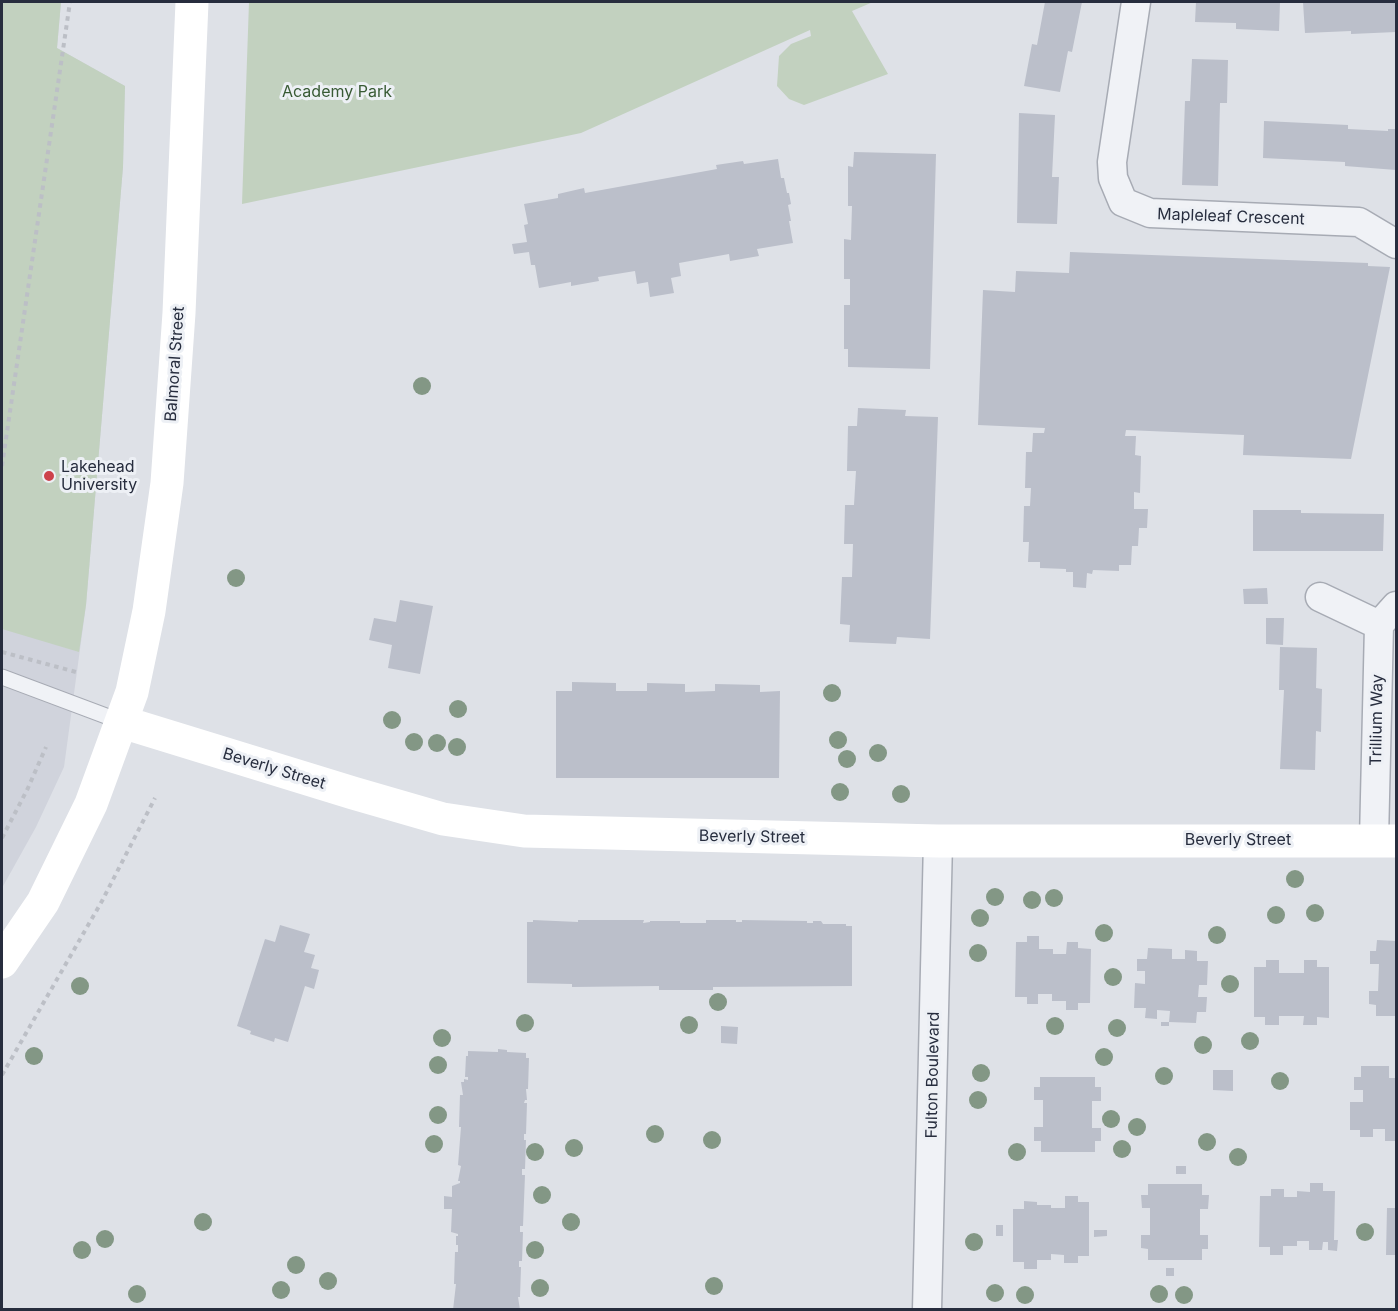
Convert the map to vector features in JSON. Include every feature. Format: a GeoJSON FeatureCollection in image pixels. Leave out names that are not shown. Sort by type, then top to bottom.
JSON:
{"type":"FeatureCollection","features":[{"type":"Feature","properties":{"kind":"street","name":"Balmoral Street"},"geometry":{"type":"LineString","coordinates":[[2,962],[43,902],[91,804],[132,692],[149,611],[167,483],[179,313],[192,2]]}},
{"type":"Feature","properties":{"kind":"street","name":"Mapleleaf Crescent"},"geometry":{"type":"LineString","coordinates":[[1136,2],[1112,162],[1113,178],[1123,202],[1150,213],[1359,222],[1396,244]]}},
{"type":"Feature","properties":{"kind":"street"},"geometry":{"type":"LineString","coordinates":[[1320,597],[1388,615]]}},
{"type":"Feature","properties":{"kind":"street","name":"Trillium Way"},"geometry":{"type":"LineString","coordinates":[[1385,841],[1388,615]]}},
{"type":"Feature","properties":{"kind":"street","name":"Beverly Street"},"geometry":{"type":"LineString","coordinates":[[122,722],[443,819],[524,831],[938,841],[1385,841]]}},
{"type":"Feature","properties":{"kind":"street","name":"Fulton Boulevard"},"geometry":{"type":"LineString","coordinates":[[927,1310],[938,841]]}},
{"type":"Feature","properties":{"kind":"lane"},"geometry":{"type":"LineString","coordinates":[[2,678],[122,722]]}},
{"type":"Feature","properties":{"kind":"path"},"geometry":{"type":"LineString","coordinates":[[2,466],[70,2]]}},
{"type":"Feature","properties":{"kind":"path"},"geometry":{"type":"LineString","coordinates":[[2,652],[76,672]]}},
{"type":"Feature","properties":{"kind":"path"},"geometry":{"type":"LineString","coordinates":[[2,838],[46,747]]}},
{"type":"Feature","properties":{"kind":"path"},"geometry":{"type":"LineString","coordinates":[[2,1075],[102,902],[155,798]]}},
{"type":"Feature","properties":{"kind":"shaded area","name":"Lakehead University"},"geometry":{"type":"Polygon","coordinates":[[[2,2],[61,2],[57,48],[125,86],[123,167],[86,605],[64,767],[36,827],[2,888],[2,2]]]}},
{"type":"Feature","properties":{"kind":"green space","name":"Lakehead University"},"geometry":{"type":"Polygon","coordinates":[[[2,2],[61,2],[57,48],[125,86],[123,167],[86,605],[79,652],[2,629],[2,2]]]}},
{"type":"Feature","properties":{"kind":"green space","name":"Academy Park"},"geometry":{"type":"Polygon","coordinates":[[[249,2],[873,2],[852,11],[888,74],[804,105],[789,99],[777,86],[779,56],[791,44],[811,36],[810,30],[581,133],[242,204],[249,2]]]}},
{"type":"Feature","properties":{"kind":"building"},"geometry":{"type":"Polygon","coordinates":[[[1045,2],[1082,2],[1072,52],[1068,51],[1060,92],[1024,86],[1032,44],[1037,45],[1045,2]]]}},
{"type":"Feature","properties":{"kind":"building"},"geometry":{"type":"Polygon","coordinates":[[[1196,2],[1280,2],[1279,31],[1236,29],[1236,23],[1195,22],[1196,2]]]}},
{"type":"Feature","properties":{"kind":"building"},"geometry":{"type":"Polygon","coordinates":[[[1303,2],[1396,2],[1396,32],[1305,33],[1303,2]]]}},
{"type":"Feature","properties":{"kind":"building"},"geometry":{"type":"Polygon","coordinates":[[[1192,59],[1228,60],[1227,103],[1220,103],[1218,186],[1182,185],[1185,101],[1190,101],[1192,59]]]}},
{"type":"Feature","properties":{"kind":"building"},"geometry":{"type":"Polygon","coordinates":[[[1019,113],[1055,115],[1052,177],[1059,177],[1057,224],[1017,223],[1019,113]]]}},
{"type":"Feature","properties":{"kind":"building"},"geometry":{"type":"Polygon","coordinates":[[[1264,121],[1348,125],[1348,129],[1388,131],[1388,129],[1396,129],[1396,170],[1345,166],[1345,162],[1263,158],[1264,121]]]}},
{"type":"Feature","properties":{"kind":"building"},"geometry":{"type":"Polygon","coordinates":[[[854,152],[936,154],[930,369],[848,367],[848,349],[844,349],[844,305],[850,305],[850,279],[844,279],[844,239],[851,240],[852,206],[848,206],[848,166],[853,167],[854,152]]]}},
{"type":"Feature","properties":{"kind":"building"},"geometry":{"type":"Polygon","coordinates":[[[778,159],[781,178],[784,178],[791,204],[788,205],[793,243],[757,249],[759,256],[730,261],[729,254],[679,263],[681,276],[671,278],[674,293],[650,297],[648,282],[637,284],[635,271],[598,277],[599,281],[571,286],[571,282],[539,288],[535,265],[531,265],[529,252],[514,254],[512,244],[527,242],[524,225],[528,224],[524,204],[558,198],[558,194],[584,188],[585,193],[717,169],[716,165],[778,159]]]}},
{"type":"Feature","properties":{"kind":"building"},"geometry":{"type":"Polygon","coordinates":[[[1070,252],[1368,263],[1368,266],[1390,267],[1351,459],[1243,455],[1244,435],[1126,430],[1125,436],[1136,436],[1135,455],[1141,456],[1140,493],[1134,492],[1134,509],[1148,509],[1147,528],[1139,528],[1138,546],[1132,546],[1131,565],[1119,565],[1119,571],[1093,570],[1092,574],[1087,573],[1086,588],[1073,587],[1073,572],[1066,572],[1066,569],[1040,568],[1040,562],[1028,562],[1029,542],[1023,542],[1024,506],[1030,506],[1031,488],[1025,488],[1026,452],[1032,452],[1033,433],[1044,433],[1045,428],[978,425],[983,290],[1015,292],[1016,271],[1069,273],[1070,252]]]}},
{"type":"Feature","properties":{"kind":"building"},"geometry":{"type":"Polygon","coordinates":[[[858,408],[906,410],[905,416],[938,417],[930,639],[897,637],[896,644],[849,642],[850,625],[840,624],[842,577],[852,577],[853,544],[844,544],[845,505],[854,505],[856,471],[847,471],[848,426],[857,426],[858,408]]]}},
{"type":"Feature","properties":{"kind":"building"},"geometry":{"type":"Polygon","coordinates":[[[1253,510],[1384,514],[1383,551],[1253,551],[1253,510]]]}},
{"type":"Feature","properties":{"kind":"building"},"geometry":{"type":"Polygon","coordinates":[[[1267,588],[1268,604],[1244,604],[1243,589],[1267,588]]]}},
{"type":"Feature","properties":{"kind":"building"},"geometry":{"type":"Polygon","coordinates":[[[400,600],[433,606],[420,674],[388,668],[392,645],[369,640],[374,618],[396,622],[400,600]]]}},
{"type":"Feature","properties":{"kind":"building"},"geometry":{"type":"Polygon","coordinates":[[[1266,618],[1284,618],[1283,645],[1266,644],[1266,618]]]}},
{"type":"Feature","properties":{"kind":"building"},"geometry":{"type":"Polygon","coordinates":[[[1280,647],[1317,648],[1316,688],[1322,689],[1321,732],[1316,731],[1315,770],[1280,769],[1284,690],[1279,690],[1280,647]]]}},
{"type":"Feature","properties":{"kind":"building"},"geometry":{"type":"Polygon","coordinates":[[[572,682],[616,683],[616,691],[647,691],[647,683],[685,684],[685,692],[715,691],[715,684],[760,685],[760,692],[780,691],[779,778],[556,778],[556,691],[572,691],[572,682]]]}},
{"type":"Feature","properties":{"kind":"building"},"geometry":{"type":"Polygon","coordinates":[[[533,920],[578,922],[578,920],[644,920],[643,923],[680,921],[680,923],[706,923],[706,920],[807,921],[807,923],[821,921],[823,924],[846,924],[846,926],[852,926],[852,986],[713,987],[713,990],[659,990],[659,986],[572,987],[572,984],[527,983],[527,922],[533,922],[533,920]]]}},
{"type":"Feature","properties":{"kind":"building"},"geometry":{"type":"Polygon","coordinates":[[[280,925],[310,934],[304,952],[315,955],[311,968],[319,970],[314,989],[305,986],[288,1042],[275,1038],[274,1042],[250,1034],[251,1031],[237,1026],[265,939],[275,942],[280,925]]]}},
{"type":"Feature","properties":{"kind":"building"},"geometry":{"type":"Polygon","coordinates":[[[1027,936],[1039,936],[1039,949],[1053,949],[1053,954],[1066,954],[1067,942],[1078,942],[1078,948],[1091,949],[1090,1003],[1078,1003],[1078,1010],[1066,1010],[1066,1001],[1052,1001],[1052,994],[1038,994],[1038,1004],[1027,1004],[1027,997],[1015,997],[1016,942],[1027,942],[1027,936]]]}},
{"type":"Feature","properties":{"kind":"building"},"geometry":{"type":"Polygon","coordinates":[[[1377,940],[1396,941],[1396,1016],[1376,1016],[1376,1005],[1369,1004],[1369,991],[1378,991],[1379,964],[1370,964],[1370,951],[1376,951],[1377,940]]]}},
{"type":"Feature","properties":{"kind":"building"},"geometry":{"type":"Polygon","coordinates":[[[1148,948],[1172,949],[1172,959],[1185,959],[1185,950],[1197,951],[1197,961],[1208,961],[1207,985],[1199,985],[1198,997],[1207,997],[1206,1012],[1197,1012],[1196,1023],[1169,1022],[1170,1011],[1157,1010],[1157,1019],[1145,1018],[1146,1008],[1134,1008],[1135,983],[1145,984],[1145,971],[1137,971],[1137,959],[1147,959],[1148,948]]]}},
{"type":"Feature","properties":{"kind":"building"},"geometry":{"type":"Polygon","coordinates":[[[1266,960],[1279,960],[1279,973],[1304,973],[1304,960],[1317,960],[1317,967],[1329,967],[1329,1018],[1317,1017],[1317,1025],[1303,1025],[1304,1016],[1279,1016],[1279,1025],[1265,1025],[1265,1017],[1254,1017],[1254,967],[1266,967],[1266,960]]]}},
{"type":"Feature","properties":{"kind":"building"},"geometry":{"type":"Polygon","coordinates":[[[1161,1022],[1169,1022],[1169,1026],[1161,1026],[1161,1022]]]}},
{"type":"Feature","properties":{"kind":"building"},"geometry":{"type":"Polygon","coordinates":[[[721,1026],[738,1027],[737,1044],[721,1043],[721,1026]]]}},
{"type":"Feature","properties":{"kind":"building"},"geometry":{"type":"Polygon","coordinates":[[[498,1049],[526,1053],[526,1058],[529,1058],[527,1100],[524,1103],[527,1103],[526,1134],[524,1134],[524,1140],[526,1140],[525,1169],[522,1169],[522,1175],[525,1175],[523,1226],[520,1226],[520,1232],[523,1232],[522,1261],[519,1261],[519,1267],[521,1267],[520,1297],[518,1297],[520,1310],[453,1310],[456,1284],[454,1284],[455,1252],[458,1252],[456,1236],[458,1234],[451,1232],[452,1209],[444,1209],[444,1196],[452,1197],[452,1186],[460,1183],[458,1181],[461,1166],[458,1165],[461,1127],[459,1127],[460,1095],[463,1095],[461,1082],[464,1082],[464,1079],[468,1080],[468,1077],[465,1077],[468,1051],[498,1052],[498,1049]]]}},
{"type":"Feature","properties":{"kind":"building"},"geometry":{"type":"Polygon","coordinates":[[[1361,1066],[1389,1066],[1389,1078],[1396,1078],[1396,1141],[1385,1141],[1385,1129],[1373,1129],[1373,1137],[1360,1137],[1360,1130],[1350,1130],[1350,1102],[1363,1102],[1363,1090],[1354,1090],[1354,1077],[1361,1077],[1361,1066]]]}},
{"type":"Feature","properties":{"kind":"building"},"geometry":{"type":"Polygon","coordinates":[[[1213,1070],[1233,1070],[1233,1091],[1213,1090],[1213,1070]]]}},
{"type":"Feature","properties":{"kind":"building"},"geometry":{"type":"Polygon","coordinates":[[[1040,1077],[1095,1077],[1095,1087],[1101,1087],[1101,1101],[1092,1101],[1092,1128],[1101,1128],[1101,1141],[1095,1141],[1095,1152],[1041,1152],[1041,1141],[1034,1141],[1034,1127],[1043,1127],[1043,1100],[1034,1100],[1034,1087],[1040,1087],[1040,1077]]]}},
{"type":"Feature","properties":{"kind":"building"},"geometry":{"type":"Polygon","coordinates":[[[1176,1166],[1186,1166],[1186,1174],[1176,1174],[1176,1166]]]}},
{"type":"Feature","properties":{"kind":"building"},"geometry":{"type":"Polygon","coordinates":[[[1310,1183],[1323,1183],[1323,1191],[1335,1191],[1334,1240],[1338,1240],[1337,1251],[1328,1250],[1328,1242],[1323,1242],[1322,1250],[1309,1250],[1309,1241],[1297,1241],[1297,1246],[1283,1246],[1283,1255],[1270,1255],[1270,1247],[1259,1247],[1260,1196],[1271,1196],[1271,1189],[1284,1189],[1284,1197],[1297,1197],[1297,1191],[1310,1192],[1310,1183]]]}},
{"type":"Feature","properties":{"kind":"building"},"geometry":{"type":"Polygon","coordinates":[[[1148,1184],[1202,1184],[1202,1195],[1209,1195],[1208,1209],[1200,1209],[1200,1235],[1208,1235],[1208,1249],[1202,1249],[1202,1260],[1148,1260],[1148,1249],[1141,1248],[1141,1235],[1150,1235],[1150,1208],[1142,1208],[1141,1195],[1148,1195],[1148,1184]]]}},
{"type":"Feature","properties":{"kind":"building"},"geometry":{"type":"Polygon","coordinates":[[[1065,1196],[1078,1196],[1078,1202],[1089,1202],[1089,1256],[1078,1256],[1078,1263],[1064,1263],[1064,1255],[1051,1254],[1051,1260],[1037,1260],[1037,1269],[1024,1269],[1024,1262],[1013,1262],[1013,1209],[1024,1209],[1024,1201],[1037,1202],[1037,1205],[1051,1205],[1051,1208],[1065,1208],[1065,1196]]]}},
{"type":"Feature","properties":{"kind":"building"},"geometry":{"type":"Polygon","coordinates":[[[1387,1208],[1396,1208],[1396,1255],[1386,1255],[1387,1208]]]}},
{"type":"Feature","properties":{"kind":"building"},"geometry":{"type":"Polygon","coordinates":[[[996,1225],[1003,1225],[1003,1236],[996,1236],[996,1225]]]}},
{"type":"Feature","properties":{"kind":"building"},"geometry":{"type":"Polygon","coordinates":[[[1094,1230],[1107,1230],[1107,1236],[1094,1237],[1094,1230]]]}},
{"type":"Feature","properties":{"kind":"building"},"geometry":{"type":"Polygon","coordinates":[[[1166,1268],[1174,1268],[1174,1276],[1166,1276],[1166,1268]]]}},
{"type":"Feature","properties":{"kind":"place","name":"Lakehead University"},"geometry":{"type":"Point","coordinates":[49,476]}}]}
